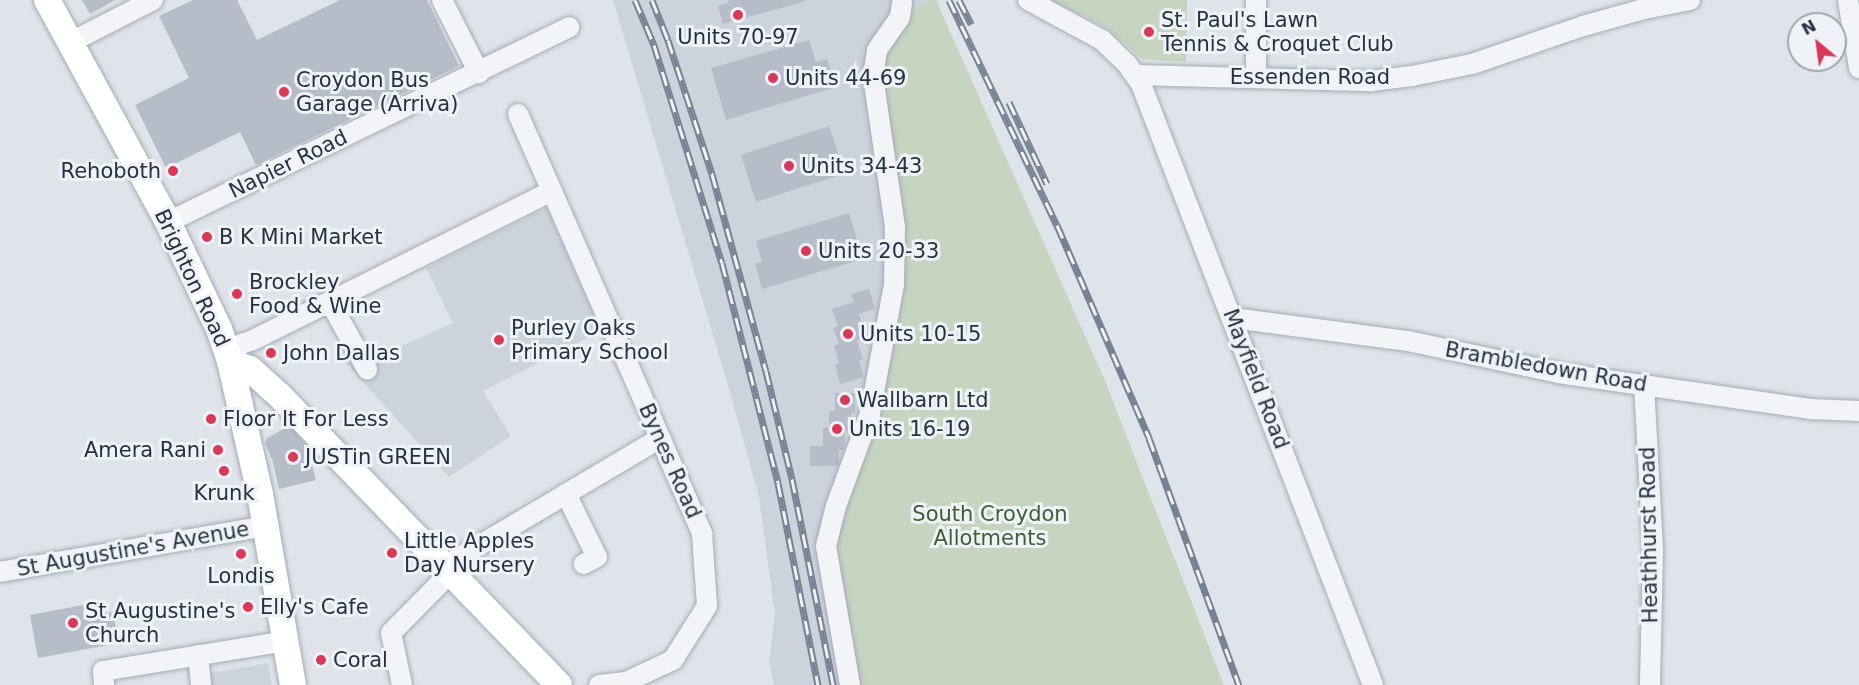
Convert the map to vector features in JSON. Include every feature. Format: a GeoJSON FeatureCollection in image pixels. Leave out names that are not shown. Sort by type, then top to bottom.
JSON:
{"type":"FeatureCollection","features":[{"type":"Feature","properties":{"kind":"main road","name":"Brighton Road"},"geometry":{"type":"LineString","coordinates":[[47,0],[168,222],[212,311],[228,355],[267,526],[293,685]]}},
{"type":"Feature","properties":{"kind":"main road"},"geometry":{"type":"LineString","coordinates":[[228,355],[250,369],[279,395],[559,685]]}},
{"type":"Feature","properties":{"kind":"main road"},"geometry":{"type":"LineString","coordinates":[[237,395],[266,390],[279,395]]}},
{"type":"Feature","properties":{"kind":"street"},"geometry":{"type":"LineString","coordinates":[[71,42],[153,0]]}},
{"type":"Feature","properties":{"kind":"street"},"geometry":{"type":"LineString","coordinates":[[442,0],[479,73]]}},
{"type":"Feature","properties":{"kind":"street","name":"Mayfield Road"},"geometry":{"type":"LineString","coordinates":[[1028,0],[1102,40],[1135,75],[1152,107],[1373,685]]}},
{"type":"Feature","properties":{"kind":"street"},"geometry":{"type":"LineString","coordinates":[[1256,0],[1256,78]]}},
{"type":"Feature","properties":{"kind":"street","name":"Essenden Road"},"geometry":{"type":"LineString","coordinates":[[1135,75],[1371,81],[1412,76],[1472,64],[1583,26],[1644,9],[1690,0]]}},
{"type":"Feature","properties":{"kind":"street"},"geometry":{"type":"LineString","coordinates":[[1848,0],[1859,68]]}},
{"type":"Feature","properties":{"kind":"street"},"geometry":{"type":"LineString","coordinates":[[850,685],[826,546],[836,506],[870,414],[894,284],[896,227],[873,76],[877,50],[900,17],[902,3]]}},
{"type":"Feature","properties":{"kind":"street","name":"Napier Road"},"geometry":{"type":"LineString","coordinates":[[168,222],[479,73],[569,27]]}},
{"type":"Feature","properties":{"kind":"street","name":"Bynes Road"},"geometry":{"type":"LineString","coordinates":[[518,114],[702,534],[707,606],[673,660],[626,682],[599,685]]}},
{"type":"Feature","properties":{"kind":"street"},"geometry":{"type":"LineString","coordinates":[[228,355],[253,340],[552,191]]}},
{"type":"Feature","properties":{"kind":"street"},"geometry":{"type":"LineString","coordinates":[[330,302],[367,369]]}},
{"type":"Feature","properties":{"kind":"street","name":"Brambledown Road"},"geometry":{"type":"LineString","coordinates":[[1233,318],[1408,341],[1558,374],[1644,384],[1810,409],[1859,411]]}},
{"type":"Feature","properties":{"kind":"street","name":"Heathhurst Road"},"geometry":{"type":"LineString","coordinates":[[1644,384],[1653,551],[1650,685]]}},
{"type":"Feature","properties":{"kind":"street"},"geometry":{"type":"LineString","coordinates":[[402,685],[391,633],[447,570],[566,494],[659,439]]}},
{"type":"Feature","properties":{"kind":"street"},"geometry":{"type":"LineString","coordinates":[[566,494],[597,557],[584,564]]}},
{"type":"Feature","properties":{"kind":"street","name":"St Augustine's Avenue"},"geometry":{"type":"LineString","coordinates":[[0,572],[267,526]]}},
{"type":"Feature","properties":{"kind":"street"},"geometry":{"type":"LineString","coordinates":[[104,685],[103,671],[286,641]]}},
{"type":"Feature","properties":{"kind":"street"},"geometry":{"type":"LineString","coordinates":[[198,655],[201,685]]}},
{"type":"Feature","properties":{"kind":"shaded area"},"geometry":{"type":"Polygon","coordinates":[[[613,0],[932,0],[887,23],[862,85],[890,253],[867,386],[837,486],[846,685],[774,685],[769,663],[775,614],[759,497],[613,0]]]}},
{"type":"Feature","properties":{"kind":"shaded area","name":"Purley Oaks Primary School"},"geometry":{"type":"Polygon","coordinates":[[[547,208],[601,331],[483,391],[511,436],[449,477],[345,362],[342,350],[377,357],[453,323],[426,268],[547,208]]]}},
{"type":"Feature","properties":{"kind":"shaded area"},"geometry":{"type":"Polygon","coordinates":[[[268,663],[272,685],[207,685],[206,674],[268,663]]]}},
{"type":"Feature","properties":{"kind":"green space","name":"South Croydon Allotments"},"geometry":{"type":"Polygon","coordinates":[[[936,0],[1105,381],[1224,685],[846,685],[817,533],[837,486],[869,385],[891,252],[862,85],[887,23],[936,0]]]}},
{"type":"Feature","properties":{"kind":"green space","name":"St. Paul's Lawn Tennis & Croquet Club"},"geometry":{"type":"Polygon","coordinates":[[[1050,0],[1187,0],[1186,62],[1142,59],[1104,26],[1050,0]]]}},
{"type":"Feature","properties":{"kind":"building"},"geometry":{"type":"Polygon","coordinates":[[[82,0],[115,0],[90,14],[82,0]]]}},
{"type":"Feature","properties":{"kind":"building","name":"Croydon Bus Garage (Arriva)"},"geometry":{"type":"Polygon","coordinates":[[[193,0],[237,0],[257,40],[340,0],[427,0],[459,66],[256,165],[240,132],[166,168],[135,105],[189,78],[159,16],[193,0]]]}},
{"type":"Feature","properties":{"kind":"building","name":"Units 70-97"},"geometry":{"type":"Polygon","coordinates":[[[728,0],[806,1],[723,24],[718,6],[728,3],[728,0]]]}},
{"type":"Feature","properties":{"kind":"building","name":"Units 44-69"},"geometry":{"type":"Polygon","coordinates":[[[809,40],[816,62],[827,59],[836,87],[726,120],[711,68],[809,40]]]}},
{"type":"Feature","properties":{"kind":"building","name":"Units 34-43"},"geometry":{"type":"Polygon","coordinates":[[[829,126],[838,153],[830,156],[837,176],[756,202],[741,155],[829,126]]]}},
{"type":"Feature","properties":{"kind":"building","name":"Units 20-33"},"geometry":{"type":"Polygon","coordinates":[[[849,213],[857,239],[850,241],[856,261],[762,289],[755,264],[762,261],[756,241],[849,213]]]}},
{"type":"Feature","properties":{"kind":"building","name":"Units 10-15"},"geometry":{"type":"Polygon","coordinates":[[[869,289],[875,308],[859,314],[861,321],[857,323],[862,339],[857,341],[863,359],[859,361],[864,377],[840,384],[835,365],[839,364],[834,346],[839,344],[833,328],[838,326],[832,309],[854,302],[851,294],[869,289]]]}},
{"type":"Feature","properties":{"kind":"building","name":"Units 16-19"},"geometry":{"type":"Polygon","coordinates":[[[835,393],[855,393],[855,413],[851,413],[851,431],[845,431],[844,450],[839,450],[839,466],[810,466],[810,446],[823,446],[823,428],[829,428],[829,411],[835,411],[835,393]]]}},
{"type":"Feature","properties":{"kind":"building","name":"JUSTin GREEN"},"geometry":{"type":"Polygon","coordinates":[[[285,428],[293,429],[318,460],[312,465],[316,480],[279,489],[273,462],[265,443],[267,438],[285,428]]]}},
{"type":"Feature","properties":{"kind":"building","name":"St Augustine's Church"},"geometry":{"type":"Polygon","coordinates":[[[104,601],[106,613],[113,612],[116,630],[112,631],[114,644],[38,658],[30,615],[104,601]]]}},
{"type":"Feature","properties":{"kind":"railway"},"geometry":{"type":"LineString","coordinates":[[635,0],[654,45],[722,263],[778,483],[818,685]]}},
{"type":"Feature","properties":{"kind":"railway"},"geometry":{"type":"LineString","coordinates":[[652,0],[668,40],[712,174],[766,371],[792,479],[833,685]]}},
{"type":"Feature","properties":{"kind":"railway"},"geometry":{"type":"LineString","coordinates":[[949,0],[1057,225],[1149,438],[1239,685]]}},
{"type":"Feature","properties":{"kind":"railway"},"geometry":{"type":"LineString","coordinates":[[959,0],[971,24]]}},
{"type":"Feature","properties":{"kind":"railway"},"geometry":{"type":"LineString","coordinates":[[1009,102],[1047,184]]}},
{"type":"Feature","properties":{"kind":"place","name":"Units 70-97"},"geometry":{"type":"Point","coordinates":[738,15]}},
{"type":"Feature","properties":{"kind":"place","name":"St. Paul's Lawn Tennis & Croquet Club"},"geometry":{"type":"Point","coordinates":[1149,32]}},
{"type":"Feature","properties":{"kind":"place","name":"Units 44-69"},"geometry":{"type":"Point","coordinates":[773,78]}},
{"type":"Feature","properties":{"kind":"place","name":"Croydon Bus Garage (Arriva)"},"geometry":{"type":"Point","coordinates":[284,92]}},
{"type":"Feature","properties":{"kind":"place","name":"Units 34-43"},"geometry":{"type":"Point","coordinates":[789,166]}},
{"type":"Feature","properties":{"kind":"place","name":"Rehoboth"},"geometry":{"type":"Point","coordinates":[173,171]}},
{"type":"Feature","properties":{"kind":"place","name":"B K Mini Market"},"geometry":{"type":"Point","coordinates":[207,237]}},
{"type":"Feature","properties":{"kind":"place","name":"Units 20-33"},"geometry":{"type":"Point","coordinates":[806,251]}},
{"type":"Feature","properties":{"kind":"place","name":"Brockley Food & Wine"},"geometry":{"type":"Point","coordinates":[237,294]}},
{"type":"Feature","properties":{"kind":"place","name":"Units 10-15"},"geometry":{"type":"Point","coordinates":[848,334]}},
{"type":"Feature","properties":{"kind":"place","name":"Purley Oaks Primary School"},"geometry":{"type":"Point","coordinates":[499,340]}},
{"type":"Feature","properties":{"kind":"place","name":"John Dallas"},"geometry":{"type":"Point","coordinates":[271,353]}},
{"type":"Feature","properties":{"kind":"place","name":"Wallbarn Ltd"},"geometry":{"type":"Point","coordinates":[845,400]}},
{"type":"Feature","properties":{"kind":"place","name":"Floor It For Less"},"geometry":{"type":"Point","coordinates":[211,419]}},
{"type":"Feature","properties":{"kind":"place","name":"Units 16-19"},"geometry":{"type":"Point","coordinates":[837,429]}},
{"type":"Feature","properties":{"kind":"place","name":"Amera Rani"},"geometry":{"type":"Point","coordinates":[218,450]}},
{"type":"Feature","properties":{"kind":"place","name":"JUSTin GREEN"},"geometry":{"type":"Point","coordinates":[293,457]}},
{"type":"Feature","properties":{"kind":"place","name":"Krunk"},"geometry":{"type":"Point","coordinates":[224,471]}},
{"type":"Feature","properties":{"kind":"place","name":"Little Apples Day Nursery"},"geometry":{"type":"Point","coordinates":[392,553]}},
{"type":"Feature","properties":{"kind":"place","name":"Londis"},"geometry":{"type":"Point","coordinates":[241,554]}},
{"type":"Feature","properties":{"kind":"place","name":"Elly's Cafe"},"geometry":{"type":"Point","coordinates":[248,607]}},
{"type":"Feature","properties":{"kind":"place","name":"St Augustine's Church"},"geometry":{"type":"Point","coordinates":[73,623]}},
{"type":"Feature","properties":{"kind":"place","name":"Coral"},"geometry":{"type":"Point","coordinates":[321,660]}}]}
